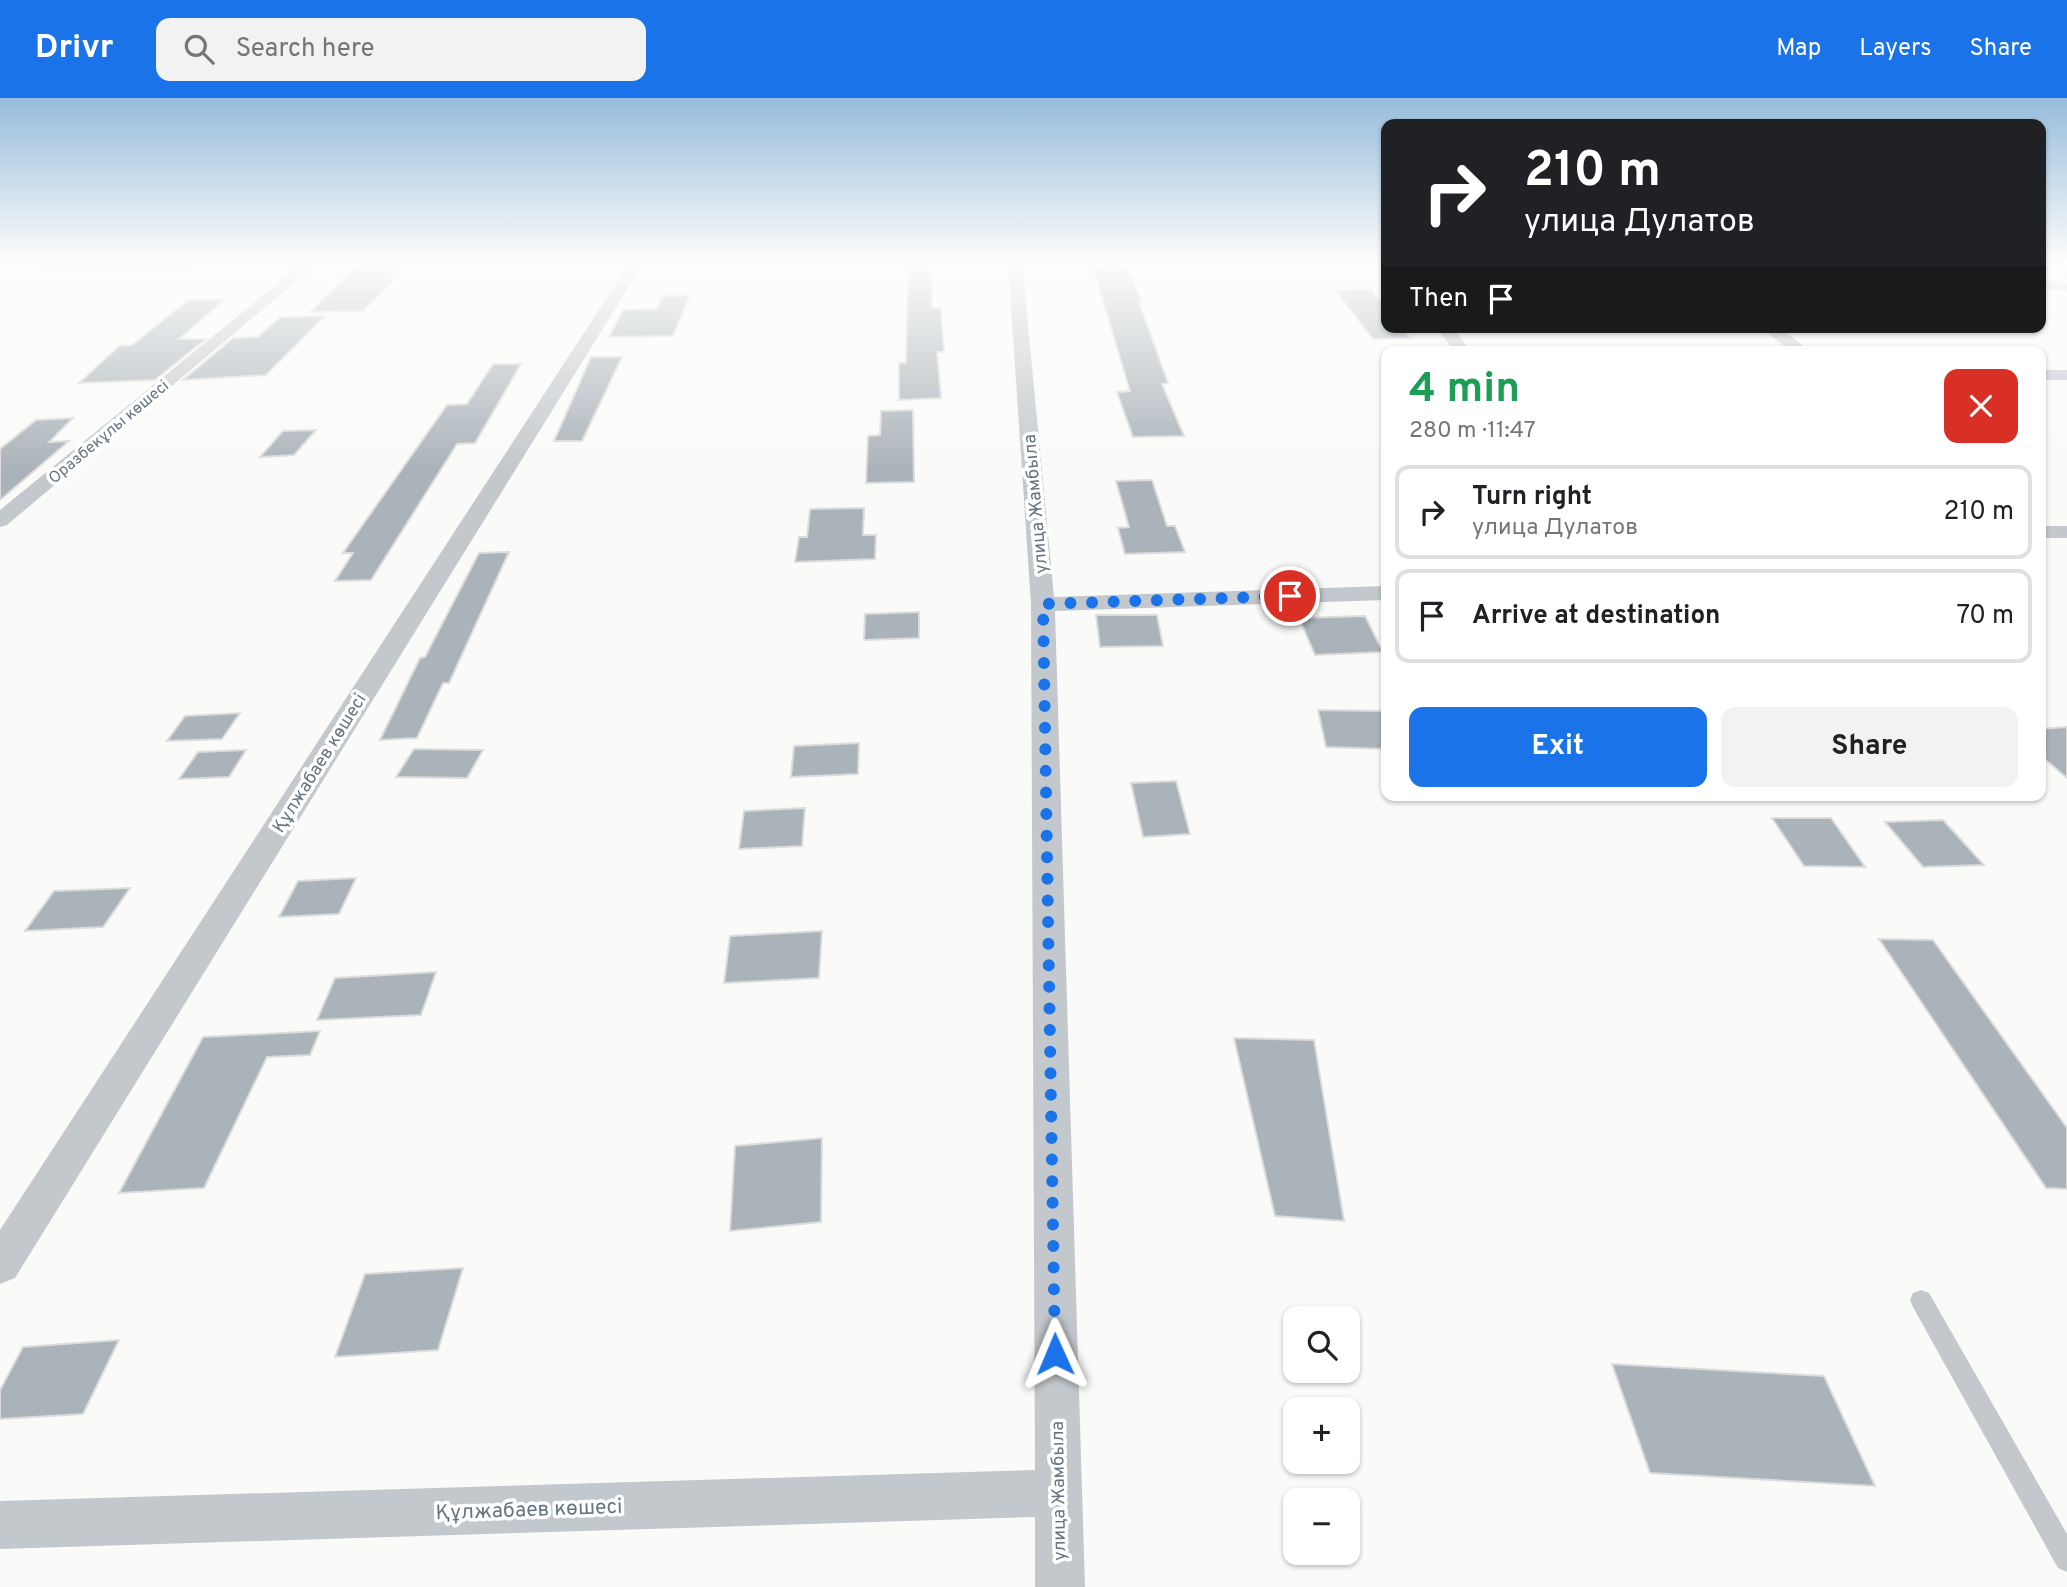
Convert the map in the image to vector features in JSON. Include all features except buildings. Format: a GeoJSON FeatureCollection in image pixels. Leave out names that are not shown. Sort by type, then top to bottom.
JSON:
{"type":"FeatureCollection","features":[{"type":"Feature","properties":{"kind":"street","name":"Оразбекұлы көшесі"},"geometry":{"type":"LineString","coordinates":[[0,521],[229,331]]}},
{"type":"Feature","properties":{"kind":"street","name":"Құлжабаев көшесі"},"geometry":{"type":"LineString","coordinates":[[0,1265],[593,331]]}},
{"type":"Feature","properties":{"kind":"street","name":"улица Жамбыла"},"geometry":{"type":"LineString","coordinates":[[1021,331],[1043,604],[1060,1587]]}},
{"type":"Feature","properties":{"kind":"street"},"geometry":{"type":"LineString","coordinates":[[1776,333],[1795,346]]}},
{"type":"Feature","properties":{"kind":"street"},"geometry":{"type":"LineString","coordinates":[[2046,375],[2067,375]]}},
{"type":"Feature","properties":{"kind":"street"},"geometry":{"type":"LineString","coordinates":[[2046,532],[2067,532]]}},
{"type":"Feature","properties":{"kind":"street"},"geometry":{"type":"LineString","coordinates":[[1043,604],[1381,593]]}},
{"type":"Feature","properties":{"kind":"street","name":"Құлжабаев көшесі"},"geometry":{"type":"LineString","coordinates":[[0,1525],[1058,1493]]}},
{"type":"Feature","properties":{"kind":"lane"},"geometry":{"type":"LineString","coordinates":[[1921,1300],[2067,1559]]}},
{"type":"Feature","properties":{"kind":"route"},"geometry":{"type":"LineString","coordinates":[[1055,1354],[1043,604],[1290,596]]}}]}
